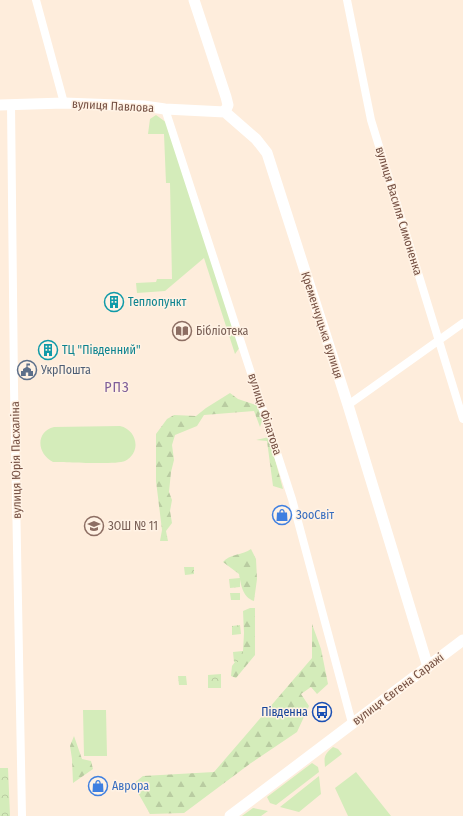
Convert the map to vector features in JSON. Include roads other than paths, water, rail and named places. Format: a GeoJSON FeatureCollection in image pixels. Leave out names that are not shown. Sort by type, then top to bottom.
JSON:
{"type":"FeatureCollection","features":[{"type":"Feature","properties":{"kind":"street"},"geometry":{"type":"LineString","coordinates":[[36,0],[64,103]]}},
{"type":"Feature","properties":{"kind":"street"},"geometry":{"type":"LineString","coordinates":[[194,0],[226,97],[228,105],[225,112]]}},
{"type":"Feature","properties":{"kind":"street","name":"вулиця Василя Симоненка"},"geometry":{"type":"LineString","coordinates":[[347,0],[371,120],[463,419]]}},
{"type":"Feature","properties":{"kind":"street","name":"вулиця Павлова"},"geometry":{"type":"LineString","coordinates":[[6,104],[64,103],[144,106],[166,109],[225,112]]}},
{"type":"Feature","properties":{"kind":"street","name":"вулиця Юрія Пасхаліна"},"geometry":{"type":"LineString","coordinates":[[6,104],[14,387],[22,816]]}},
{"type":"Feature","properties":{"kind":"street","name":"вулиця Філатова"},"geometry":{"type":"LineString","coordinates":[[166,109],[292,499],[352,723]]}},
{"type":"Feature","properties":{"kind":"street","name":"Кременчуцька вулиця"},"geometry":{"type":"LineString","coordinates":[[225,112],[256,139],[266,153],[348,405],[428,667]]}},
{"type":"Feature","properties":{"kind":"street"},"geometry":{"type":"LineString","coordinates":[[348,405],[463,323]]}},
{"type":"Feature","properties":{"kind":"street","name":"вулиця Євгена Саражі"},"geometry":{"type":"LineString","coordinates":[[230,816],[463,640]]}},
{"type":"Feature","properties":{"kind":"place","name":"Теплопункт"},"geometry":{"type":"Point","coordinates":[114,302]}},
{"type":"Feature","properties":{"kind":"place","name":"Бібліотека"},"geometry":{"type":"Point","coordinates":[182,331]}},
{"type":"Feature","properties":{"kind":"place","name":"ТЦ \"Південний\""},"geometry":{"type":"Point","coordinates":[48,350]}},
{"type":"Feature","properties":{"kind":"place","name":"УкрПошта"},"geometry":{"type":"Point","coordinates":[27,370]}},
{"type":"Feature","properties":{"kind":"place","name":"ЗооСвiт"},"geometry":{"type":"Point","coordinates":[282,515]}},
{"type":"Feature","properties":{"kind":"place","name":"ЗОШ № 11"},"geometry":{"type":"Point","coordinates":[94,526]}},
{"type":"Feature","properties":{"kind":"place","name":"Південна"},"geometry":{"type":"Point","coordinates":[322,712]}},
{"type":"Feature","properties":{"kind":"place","name":"Аврора"},"geometry":{"type":"Point","coordinates":[98,786]}},
{"type":"Feature","properties":{"kind":"district","name":"РПЗ"},"geometry":{"type":"Point","coordinates":[117,387]}}]}
